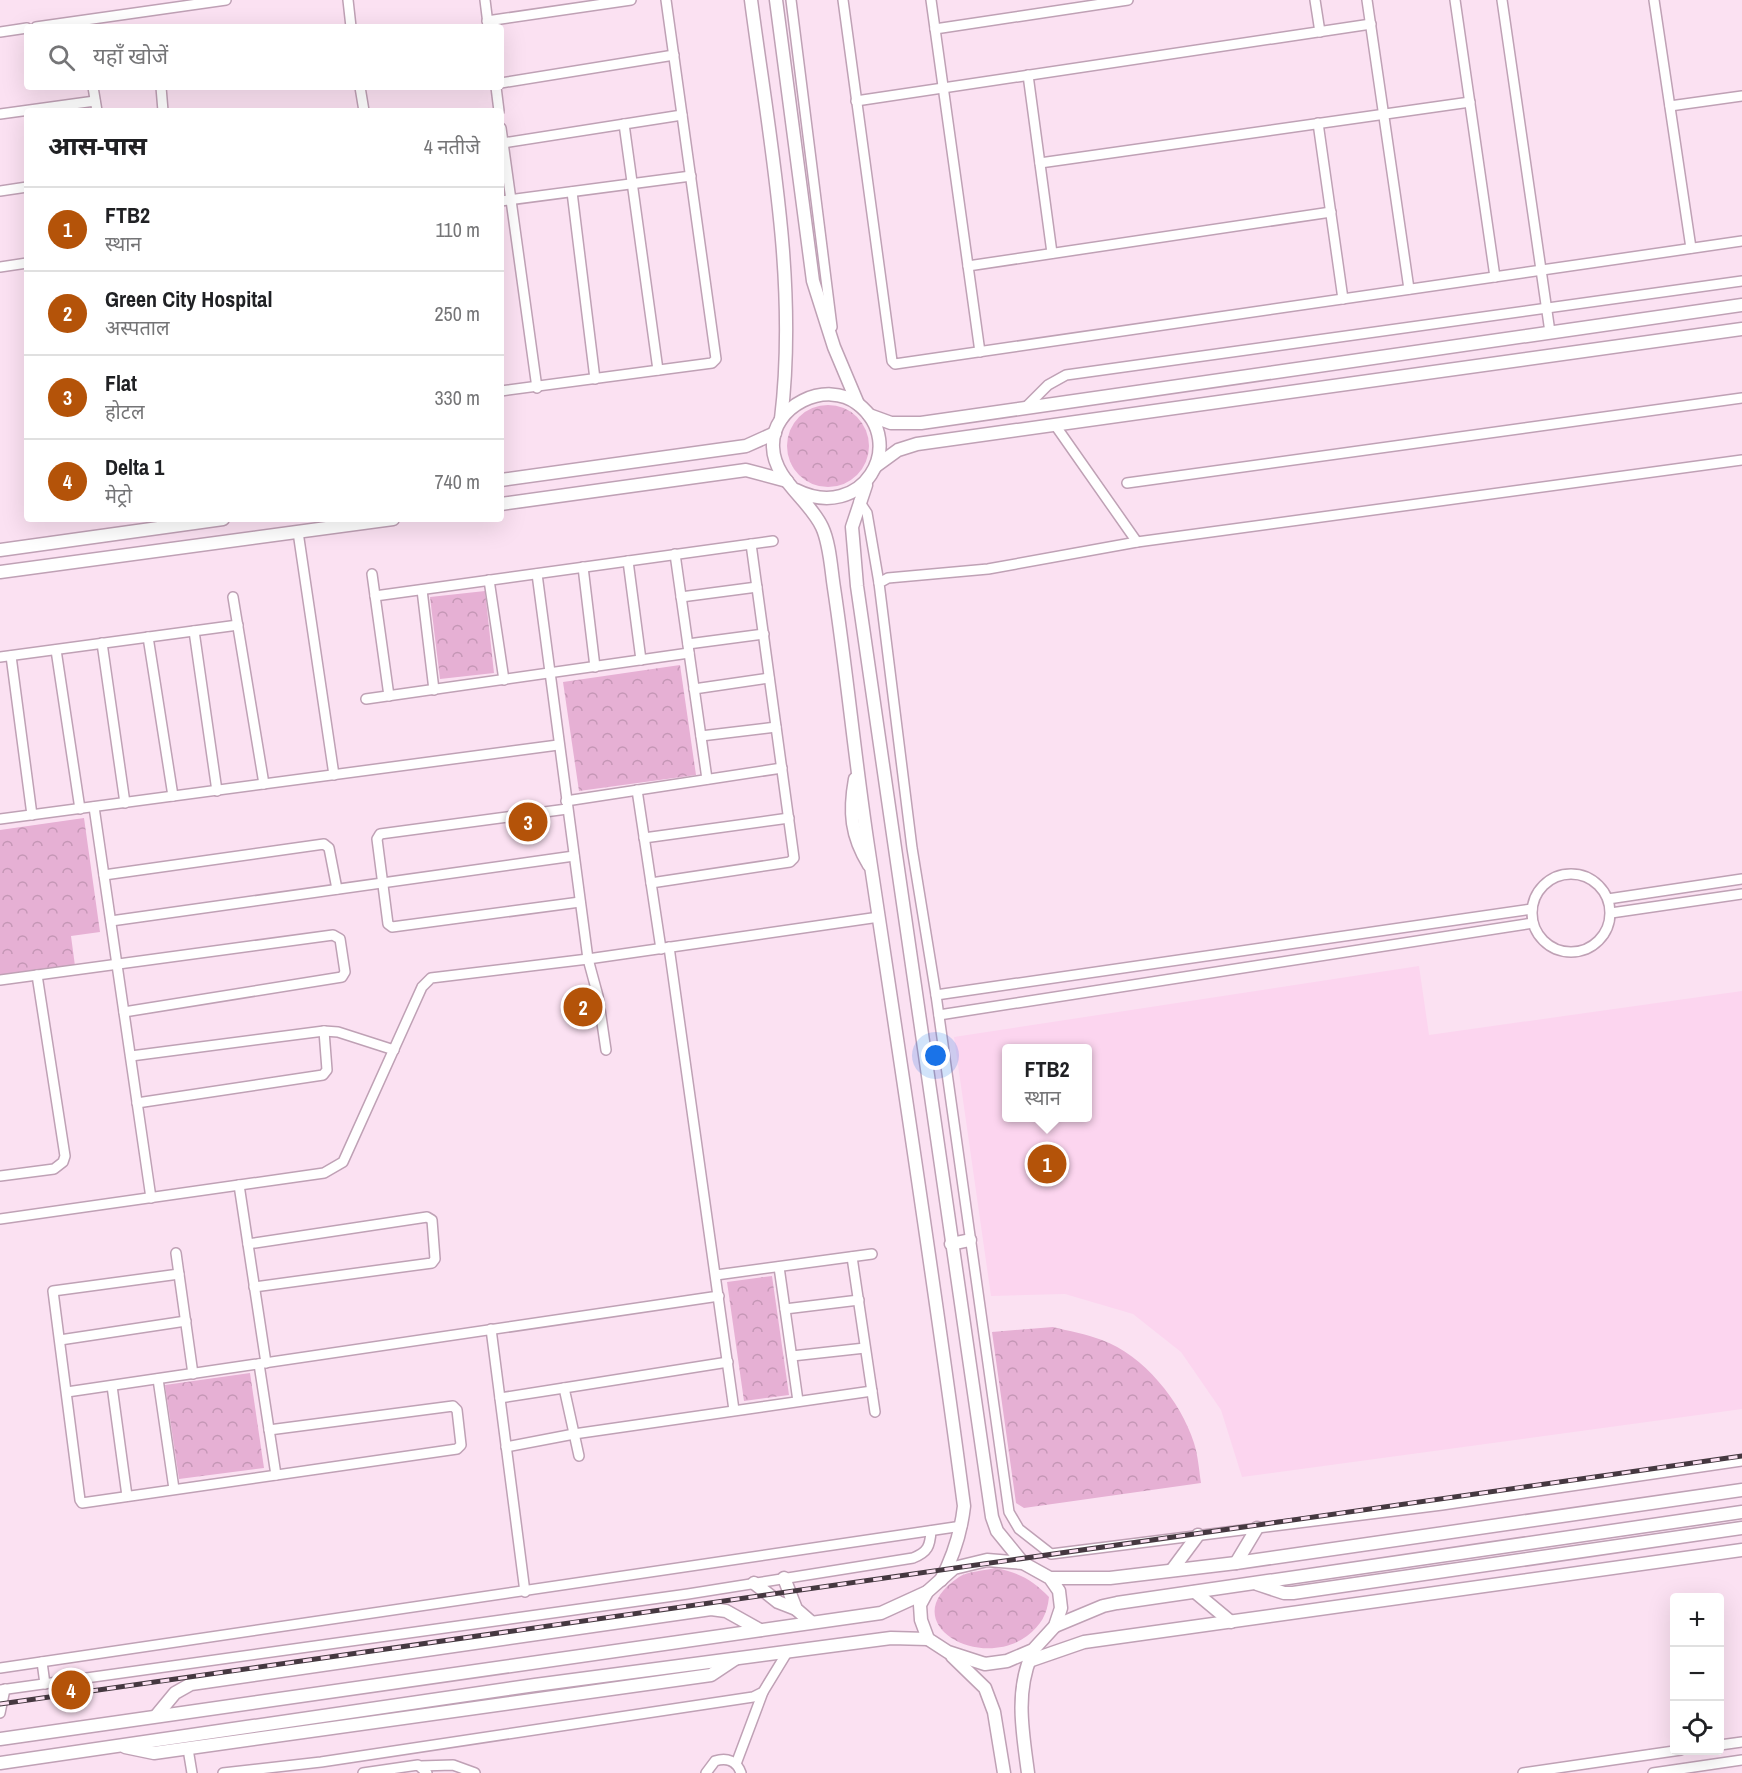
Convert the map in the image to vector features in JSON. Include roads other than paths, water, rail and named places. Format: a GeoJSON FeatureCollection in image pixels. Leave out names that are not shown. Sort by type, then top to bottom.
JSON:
{"type":"FeatureCollection","features":[{"type":"Feature","properties":{"kind":"street"},"geometry":{"type":"LineString","coordinates":[[148,0],[150,11]]}},
{"type":"Feature","properties":{"kind":"street"},"geometry":{"type":"LineString","coordinates":[[82,24],[226,0]]}},
{"type":"Feature","properties":{"kind":"street"},"geometry":{"type":"LineString","coordinates":[[348,0],[351,24]]}},
{"type":"Feature","properties":{"kind":"street"},"geometry":{"type":"LineString","coordinates":[[484,0],[488,24],[608,2],[631,0]]}},
{"type":"Feature","properties":{"kind":"street"},"geometry":{"type":"LineString","coordinates":[[504,391],[712,363],[716,359],[666,0]]}},
{"type":"Feature","properties":{"kind":"street"},"geometry":{"type":"LineString","coordinates":[[751,0],[779,210],[784,267],[785,388],[781,419],[775,433],[773,447],[779,471],[824,530],[834,585],[872,868],[947,1373],[964,1506],[962,1526],[954,1556],[941,1580]]}},
{"type":"Feature","properties":{"kind":"street"},"geometry":{"type":"LineString","coordinates":[[776,0],[813,281],[834,347],[858,404]]}},
{"type":"Feature","properties":{"kind":"street"},"geometry":{"type":"LineString","coordinates":[[791,0],[834,347]]}},
{"type":"Feature","properties":{"kind":"street"},"geometry":{"type":"LineString","coordinates":[[843,0],[892,361],[895,364],[1742,241]]}},
{"type":"Feature","properties":{"kind":"street"},"geometry":{"type":"LineString","coordinates":[[931,0],[980,352]]}},
{"type":"Feature","properties":{"kind":"street"},"geometry":{"type":"LineString","coordinates":[[935,29],[1128,0]]}},
{"type":"Feature","properties":{"kind":"street"},"geometry":{"type":"LineString","coordinates":[[1316,0],[1320,32]]}},
{"type":"Feature","properties":{"kind":"street"},"geometry":{"type":"LineString","coordinates":[[1367,0],[1409,289]]}},
{"type":"Feature","properties":{"kind":"street"},"geometry":{"type":"LineString","coordinates":[[1455,0],[1495,277]]}},
{"type":"Feature","properties":{"kind":"street"},"geometry":{"type":"LineString","coordinates":[[1502,0],[1550,332]]}},
{"type":"Feature","properties":{"kind":"street"},"geometry":{"type":"LineString","coordinates":[[1654,0],[1692,248]]}},
{"type":"Feature","properties":{"kind":"street"},"geometry":{"type":"LineString","coordinates":[[856,101],[1371,24]]}},
{"type":"Feature","properties":{"kind":"street"},"geometry":{"type":"LineString","coordinates":[[0,32],[24,28]]}},
{"type":"Feature","properties":{"kind":"street"},"geometry":{"type":"LineString","coordinates":[[504,82],[674,55]]}},
{"type":"Feature","properties":{"kind":"street"},"geometry":{"type":"LineString","coordinates":[[1029,75],[1052,254]]}},
{"type":"Feature","properties":{"kind":"street"},"geometry":{"type":"LineString","coordinates":[[72,108],[96,106],[93,90]]}},
{"type":"Feature","properties":{"kind":"street"},"geometry":{"type":"LineString","coordinates":[[161,90],[163,108]]}},
{"type":"Feature","properties":{"kind":"street"},"geometry":{"type":"LineString","coordinates":[[360,90],[364,108]]}},
{"type":"Feature","properties":{"kind":"street"},"geometry":{"type":"LineString","coordinates":[[496,90],[499,108]]}},
{"type":"Feature","properties":{"kind":"street"},"geometry":{"type":"LineString","coordinates":[[1670,106],[1742,96]]}},
{"type":"Feature","properties":{"kind":"street"},"geometry":{"type":"LineString","coordinates":[[1040,163],[1470,102]]}},
{"type":"Feature","properties":{"kind":"street"},"geometry":{"type":"LineString","coordinates":[[0,114],[24,112]]}},
{"type":"Feature","properties":{"kind":"street"},"geometry":{"type":"LineString","coordinates":[[504,143],[682,115]]}},
{"type":"Feature","properties":{"kind":"street"},"geometry":{"type":"LineString","coordinates":[[1318,123],[1343,299]]}},
{"type":"Feature","properties":{"kind":"street"},"geometry":{"type":"LineString","coordinates":[[624,124],[658,370]]}},
{"type":"Feature","properties":{"kind":"street"},"geometry":{"type":"LineString","coordinates":[[504,162],[506,201],[537,388]]}},
{"type":"Feature","properties":{"kind":"street"},"geometry":{"type":"LineString","coordinates":[[506,201],[690,176]]}},
{"type":"Feature","properties":{"kind":"street"},"geometry":{"type":"LineString","coordinates":[[0,191],[24,187]]}},
{"type":"Feature","properties":{"kind":"street"},"geometry":{"type":"LineString","coordinates":[[572,192],[595,379]]}},
{"type":"Feature","properties":{"kind":"street"},"geometry":{"type":"LineString","coordinates":[[968,266],[1330,212]]}},
{"type":"Feature","properties":{"kind":"street"},"geometry":{"type":"LineString","coordinates":[[0,267],[24,263]]}},
{"type":"Feature","properties":{"kind":"street"},"geometry":{"type":"LineString","coordinates":[[1027,406],[1048,385],[1066,375],[1742,281]]}},
{"type":"Feature","properties":{"kind":"street"},"geometry":{"type":"LineString","coordinates":[[869,415],[891,423],[921,423],[1742,305]]}},
{"type":"Feature","properties":{"kind":"street"},"geometry":{"type":"LineString","coordinates":[[876,466],[898,450],[917,444],[1742,329]]}},
{"type":"Feature","properties":{"kind":"street"},"geometry":{"type":"LineString","coordinates":[[781,419],[805,398],[825,393],[849,399],[858,404],[869,415],[879,439],[876,466],[859,501],[852,527],[857,586],[991,1511],[997,1531],[1023,1563],[1050,1578],[1059,1591],[1061,1608],[1055,1626],[1031,1656],[1021,1706],[1028,1773]]}},
{"type":"Feature","properties":{"kind":"street"},"geometry":{"type":"LineString","coordinates":[[1127,483],[1742,398]]}},
{"type":"Feature","properties":{"kind":"street"},"geometry":{"type":"LineString","coordinates":[[1055,424],[1137,542]]}},
{"type":"Feature","properties":{"kind":"street"},"geometry":{"type":"LineString","coordinates":[[504,480],[746,446],[775,433]]}},
{"type":"Feature","properties":{"kind":"street"},"geometry":{"type":"LineString","coordinates":[[879,583],[888,578],[988,569],[1137,542],[1742,460]]}},
{"type":"Feature","properties":{"kind":"street"},"geometry":{"type":"LineString","coordinates":[[504,504],[746,470],[792,486],[810,497],[831,499],[847,496],[869,479]]}},
{"type":"Feature","properties":{"kind":"street"},"geometry":{"type":"LineString","coordinates":[[859,501],[867,513],[879,583],[912,848],[939,1015],[1009,1512],[1014,1523],[1048,1554],[1442,1505],[1742,1461]]}},
{"type":"Feature","properties":{"kind":"street"},"geometry":{"type":"LineString","coordinates":[[0,550],[183,522]]}},
{"type":"Feature","properties":{"kind":"street"},"geometry":{"type":"LineString","coordinates":[[0,572],[371,522]]}},
{"type":"Feature","properties":{"kind":"street"},"geometry":{"type":"LineString","coordinates":[[298,532],[334,775]]}},
{"type":"Feature","properties":{"kind":"street"},"geometry":{"type":"LineString","coordinates":[[375,596],[773,541]]}},
{"type":"Feature","properties":{"kind":"street"},"geometry":{"type":"LineString","coordinates":[[651,883],[793,861],[751,544]]}},
{"type":"Feature","properties":{"kind":"street"},"geometry":{"type":"LineString","coordinates":[[675,555],[707,779]]}},
{"type":"Feature","properties":{"kind":"street"},"geometry":{"type":"LineString","coordinates":[[628,561],[641,660]]}},
{"type":"Feature","properties":{"kind":"street"},"geometry":{"type":"LineString","coordinates":[[583,567],[595,667]]}},
{"type":"Feature","properties":{"kind":"street"},"geometry":{"type":"LineString","coordinates":[[372,574],[389,696]]}},
{"type":"Feature","properties":{"kind":"street"},"geometry":{"type":"LineString","coordinates":[[537,574],[588,959],[598,996],[606,1050]]}},
{"type":"Feature","properties":{"kind":"street"},"geometry":{"type":"LineString","coordinates":[[489,580],[504,680]]}},
{"type":"Feature","properties":{"kind":"street"},"geometry":{"type":"LineString","coordinates":[[681,597],[757,587]]}},
{"type":"Feature","properties":{"kind":"street"},"geometry":{"type":"LineString","coordinates":[[422,590],[434,690]]}},
{"type":"Feature","properties":{"kind":"street"},"geometry":{"type":"LineString","coordinates":[[233,597],[264,784]]}},
{"type":"Feature","properties":{"kind":"street"},"geometry":{"type":"LineString","coordinates":[[0,657],[238,625]]}},
{"type":"Feature","properties":{"kind":"street"},"geometry":{"type":"LineString","coordinates":[[194,631],[217,790]]}},
{"type":"Feature","properties":{"kind":"street"},"geometry":{"type":"LineString","coordinates":[[366,699],[641,660],[764,634]]}},
{"type":"Feature","properties":{"kind":"street"},"geometry":{"type":"LineString","coordinates":[[148,637],[173,796]]}},
{"type":"Feature","properties":{"kind":"street"},"geometry":{"type":"LineString","coordinates":[[102,644],[125,803]]}},
{"type":"Feature","properties":{"kind":"street"},"geometry":{"type":"LineString","coordinates":[[56,650],[80,809]]}},
{"type":"Feature","properties":{"kind":"street"},"geometry":{"type":"LineString","coordinates":[[11,656],[33,815]]}},
{"type":"Feature","properties":{"kind":"street"},"geometry":{"type":"LineString","coordinates":[[694,689],[770,678]]}},
{"type":"Feature","properties":{"kind":"street"},"geometry":{"type":"LineString","coordinates":[[701,736],[776,726]]}},
{"type":"Feature","properties":{"kind":"street"},"geometry":{"type":"LineString","coordinates":[[0,819],[558,745]]}},
{"type":"Feature","properties":{"kind":"street"},"geometry":{"type":"LineString","coordinates":[[580,902],[392,927],[388,924],[377,839],[380,834],[782,768]]}},
{"type":"Feature","properties":{"kind":"street"},"geometry":{"type":"LineString","coordinates":[[637,790],[651,883],[665,948],[716,1275],[734,1410]]}},
{"type":"Feature","properties":{"kind":"street"},"geometry":{"type":"LineString","coordinates":[[94,807],[151,1198]]}},
{"type":"Feature","properties":{"kind":"street"},"geometry":{"type":"LineString","coordinates":[[644,838],[789,818]]}},
{"type":"Feature","properties":{"kind":"street"},"geometry":{"type":"LineString","coordinates":[[104,876],[324,844],[329,848],[337,889]]}},
{"type":"Feature","properties":{"kind":"street"},"geometry":{"type":"LineString","coordinates":[[111,921],[574,856]]}},
{"type":"Feature","properties":{"kind":"street"},"geometry":{"type":"LineString","coordinates":[[1566,874],[1579,874],[1592,879],[1602,888],[1608,899],[1611,914],[1603,937],[1588,948],[1570,952],[1546,944],[1533,923],[1532,909],[1543,886],[1554,878],[1566,874]]}},
{"type":"Feature","properties":{"kind":"street"},"geometry":{"type":"LineString","coordinates":[[1608,899],[1742,879]]}},
{"type":"Feature","properties":{"kind":"street"},"geometry":{"type":"LineString","coordinates":[[1611,914],[1742,894]]}},
{"type":"Feature","properties":{"kind":"street"},"geometry":{"type":"LineString","coordinates":[[936,995],[1532,909]]}},
{"type":"Feature","properties":{"kind":"street"},"geometry":{"type":"LineString","coordinates":[[0,1219],[324,1173],[335,1168],[343,1161],[422,987],[431,978],[588,959],[879,917]]}},
{"type":"Feature","properties":{"kind":"street"},"geometry":{"type":"LineString","coordinates":[[939,1015],[1533,923]]}},
{"type":"Feature","properties":{"kind":"street"},"geometry":{"type":"LineString","coordinates":[[0,980],[337,935],[345,972],[342,978],[124,1012]]}},
{"type":"Feature","properties":{"kind":"street"},"geometry":{"type":"LineString","coordinates":[[0,1176],[54,1169],[63,1162],[38,975]]}},
{"type":"Feature","properties":{"kind":"street"},"geometry":{"type":"LineString","coordinates":[[130,1056],[324,1031],[338,1032],[394,1050]]}},
{"type":"Feature","properties":{"kind":"street"},"geometry":{"type":"LineString","coordinates":[[137,1103],[323,1075],[327,1070],[324,1031]]}},
{"type":"Feature","properties":{"kind":"street"},"geometry":{"type":"LineString","coordinates":[[239,1185],[254,1287],[276,1475]]}},
{"type":"Feature","properties":{"kind":"street"},"geometry":{"type":"LineString","coordinates":[[248,1244],[427,1216],[432,1220],[435,1259],[432,1263],[254,1287]]}},
{"type":"Feature","properties":{"kind":"street"},"geometry":{"type":"LineString","coordinates":[[951,1244],[970,1240]]}},
{"type":"Feature","properties":{"kind":"street"},"geometry":{"type":"LineString","coordinates":[[176,1253],[193,1374]]}},
{"type":"Feature","properties":{"kind":"street"},"geometry":{"type":"LineString","coordinates":[[716,1275],[872,1254]]}},
{"type":"Feature","properties":{"kind":"street"},"geometry":{"type":"LineString","coordinates":[[852,1257],[875,1412]]}},
{"type":"Feature","properties":{"kind":"street"},"geometry":{"type":"LineString","coordinates":[[779,1266],[798,1401]]}},
{"type":"Feature","properties":{"kind":"street"},"geometry":{"type":"LineString","coordinates":[[179,1274],[54,1290],[52,1294],[80,1500],[82,1503],[458,1449],[461,1444],[457,1410],[450,1406],[269,1430]]}},
{"type":"Feature","properties":{"kind":"street"},"geometry":{"type":"LineString","coordinates":[[67,1392],[719,1296]]}},
{"type":"Feature","properties":{"kind":"street"},"geometry":{"type":"LineString","coordinates":[[785,1309],[859,1300]]}},
{"type":"Feature","properties":{"kind":"street"},"geometry":{"type":"LineString","coordinates":[[60,1340],[186,1321]]}},
{"type":"Feature","properties":{"kind":"street"},"geometry":{"type":"LineString","coordinates":[[491,1329],[525,1592]]}},
{"type":"Feature","properties":{"kind":"street"},"geometry":{"type":"LineString","coordinates":[[792,1356],[865,1348]]}},
{"type":"Feature","properties":{"kind":"street"},"geometry":{"type":"LineString","coordinates":[[500,1398],[728,1362]]}},
{"type":"Feature","properties":{"kind":"street"},"geometry":{"type":"LineString","coordinates":[[158,1379],[174,1490]]}},
{"type":"Feature","properties":{"kind":"street"},"geometry":{"type":"LineString","coordinates":[[112,1386],[127,1496]]}},
{"type":"Feature","properties":{"kind":"street"},"geometry":{"type":"LineString","coordinates":[[564,1388],[579,1456]]}},
{"type":"Feature","properties":{"kind":"street"},"geometry":{"type":"LineString","coordinates":[[506,1447],[574,1434],[872,1391]]}},
{"type":"Feature","properties":{"kind":"street"},"geometry":{"type":"LineString","coordinates":[[1050,1578],[1110,1578],[1236,1563],[1742,1490]]}},
{"type":"Feature","properties":{"kind":"street"},"geometry":{"type":"LineString","coordinates":[[1055,1626],[1103,1606],[1742,1512]]}},
{"type":"Feature","properties":{"kind":"street"},"geometry":{"type":"LineString","coordinates":[[0,1668],[962,1526]]}},
{"type":"Feature","properties":{"kind":"street"},"geometry":{"type":"LineString","coordinates":[[1236,1563],[1257,1528]]}},
{"type":"Feature","properties":{"kind":"street"},"geometry":{"type":"LineString","coordinates":[[1255,1583],[1284,1593],[1293,1593],[1742,1528]]}},
{"type":"Feature","properties":{"kind":"street"},"geometry":{"type":"LineString","coordinates":[[0,1713],[2,1690],[754,1583],[913,1558],[927,1550],[931,1531]]}},
{"type":"Feature","properties":{"kind":"street"},"geometry":{"type":"LineString","coordinates":[[1172,1570],[1198,1535]]}},
{"type":"Feature","properties":{"kind":"street"},"geometry":{"type":"LineString","coordinates":[[948,1652],[985,1664],[997,1664],[1084,1642],[1742,1550]]}},
{"type":"Feature","properties":{"kind":"street"},"geometry":{"type":"LineString","coordinates":[[0,1739],[881,1612],[927,1592],[954,1568],[987,1560],[1023,1563]]}},
{"type":"Feature","properties":{"kind":"street"},"geometry":{"type":"LineString","coordinates":[[784,1578],[796,1609]]}},
{"type":"Feature","properties":{"kind":"street"},"geometry":{"type":"LineString","coordinates":[[754,1583],[778,1602],[796,1609],[811,1622]]}},
{"type":"Feature","properties":{"kind":"street"},"geometry":{"type":"LineString","coordinates":[[927,1592],[920,1605],[921,1620],[928,1639]]}},
{"type":"Feature","properties":{"kind":"street"},"geometry":{"type":"LineString","coordinates":[[1195,1592],[1231,1622]]}},
{"type":"Feature","properties":{"kind":"street"},"geometry":{"type":"LineString","coordinates":[[156,1716],[175,1693],[190,1684],[711,1609],[726,1611],[760,1630]]}},
{"type":"Feature","properties":{"kind":"street"},"geometry":{"type":"LineString","coordinates":[[0,1763],[891,1638],[928,1639],[948,1652],[985,1688],[994,1712],[1004,1773]]}},
{"type":"Feature","properties":{"kind":"street"},"geometry":{"type":"LineString","coordinates":[[736,1764],[763,1692],[788,1651]]}},
{"type":"Feature","properties":{"kind":"street"},"geometry":{"type":"LineString","coordinates":[[120,1746],[154,1753],[188,1749],[711,1675],[736,1658]]}},
{"type":"Feature","properties":{"kind":"street"},"geometry":{"type":"LineString","coordinates":[[42,1662],[45,1684]]}},
{"type":"Feature","properties":{"kind":"street"},"geometry":{"type":"LineString","coordinates":[[223,1773],[321,1762],[753,1697],[763,1692]]}},
{"type":"Feature","properties":{"kind":"street"},"geometry":{"type":"LineString","coordinates":[[1724,1744],[1742,1742]]}},
{"type":"Feature","properties":{"kind":"street"},"geometry":{"type":"LineString","coordinates":[[188,1749],[192,1773]]}},
{"type":"Feature","properties":{"kind":"street"},"geometry":{"type":"LineString","coordinates":[[1523,1773],[1670,1752]]}},
{"type":"Feature","properties":{"kind":"street"},"geometry":{"type":"LineString","coordinates":[[706,1773],[715,1761],[726,1759],[736,1764],[741,1773]]}},
{"type":"Feature","properties":{"kind":"street"},"geometry":{"type":"LineString","coordinates":[[1653,1773],[1742,1760]]}},
{"type":"Feature","properties":{"kind":"street"},"geometry":{"type":"LineString","coordinates":[[321,1762],[323,1773]]}},
{"type":"Feature","properties":{"kind":"street"},"geometry":{"type":"LineString","coordinates":[[363,1773],[453,1765],[475,1773]]}},
{"type":"Feature","properties":{"kind":"railway"},"geometry":{"type":"LineString","coordinates":[[0,1704],[1742,1456]]}},
{"type":"Feature","properties":{"kind":"place","name":"Flat"},"geometry":{"type":"Point","coordinates":[528,822]}},
{"type":"Feature","properties":{"kind":"place","name":"Green City Hospital"},"geometry":{"type":"Point","coordinates":[583,1007]}},
{"type":"Feature","properties":{"kind":"place","name":"FTB2"},"geometry":{"type":"Point","coordinates":[1047,1164]}},
{"type":"Feature","properties":{"kind":"place","name":"Delta 1"},"geometry":{"type":"Point","coordinates":[71,1690]}}]}
